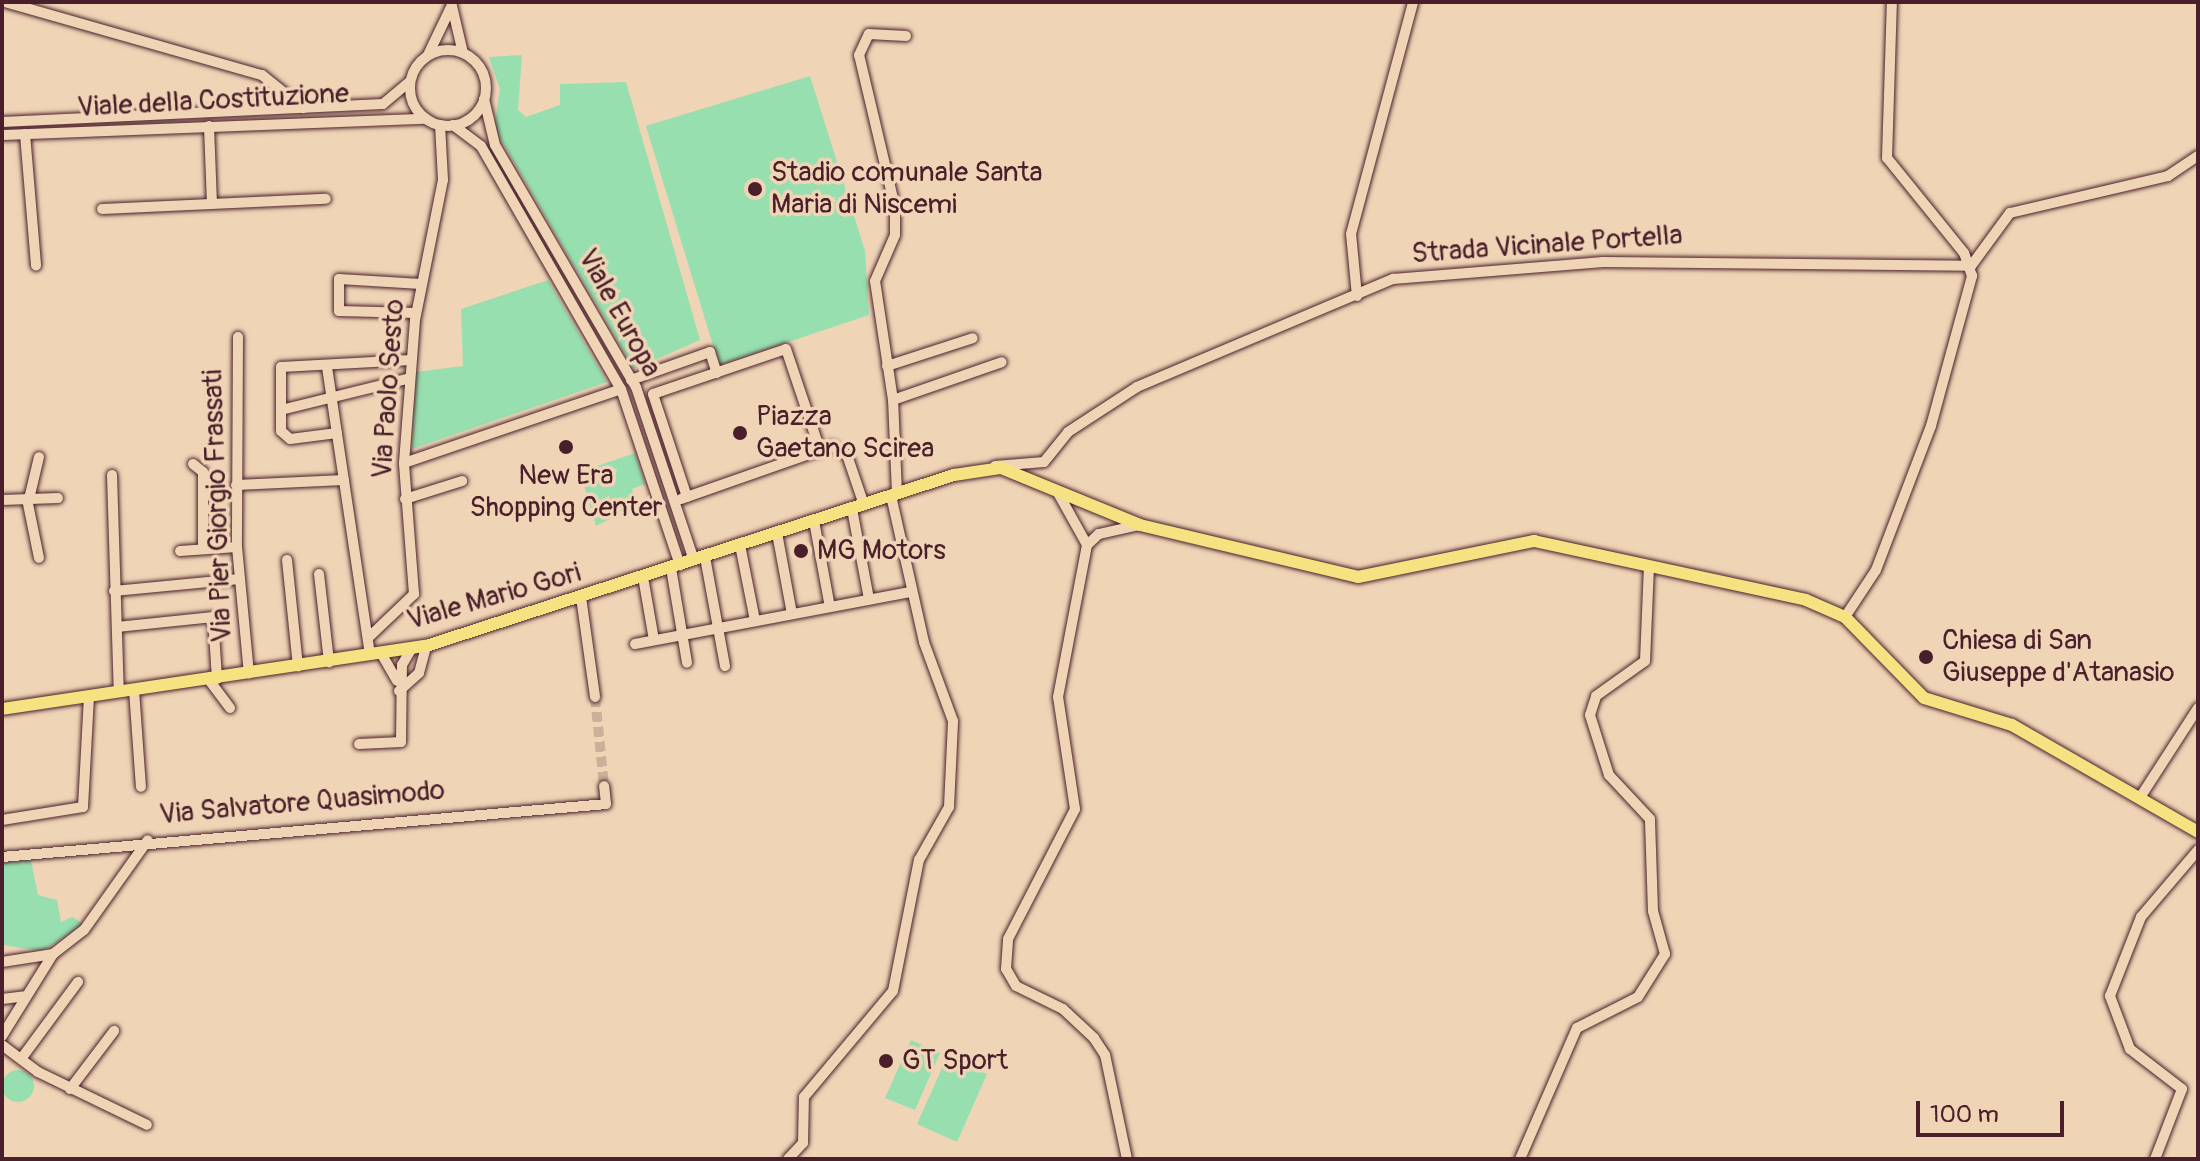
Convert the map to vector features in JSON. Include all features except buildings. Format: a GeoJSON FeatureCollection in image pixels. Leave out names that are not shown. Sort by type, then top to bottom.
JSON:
{"type":"FeatureCollection","features":[{"type":"Feature","properties":{"kind":"main road"},"geometry":{"type":"LineString","coordinates":[[985,468],[1011,470],[1140,525],[1358,577],[1534,541],[1806,600],[1845,617],[1924,698],[2012,725],[2141,796],[2198,832]]}},
{"type":"Feature","properties":{"kind":"main road","name":"Viale Mario Gori"},"geometry":{"type":"LineString","coordinates":[[2,709],[426,646],[985,468]]}},
{"type":"Feature","properties":{"kind":"street"},"geometry":{"type":"LineString","coordinates":[[5,2],[45,7],[262,75],[303,108]]}},
{"type":"Feature","properties":{"kind":"street"},"geometry":{"type":"LineString","coordinates":[[1357,296],[1351,234],[1413,2]]}},
{"type":"Feature","properties":{"kind":"street"},"geometry":{"type":"LineString","coordinates":[[1892,2],[1887,158],[1971,266]]}},
{"type":"Feature","properties":{"kind":"street"},"geometry":{"type":"LineString","coordinates":[[451,5],[463,53],[485,77],[484,99],[472,117],[453,125],[440,125],[426,119],[414,106],[410,81],[428,55],[451,5]]}},
{"type":"Feature","properties":{"kind":"street"},"geometry":{"type":"LineString","coordinates":[[788,1159],[803,1143],[804,1097],[893,991],[919,860],[949,807],[953,721],[910,592],[894,495],[893,400],[875,281],[895,235],[895,207],[859,55],[869,34],[906,36]]}},
{"type":"Feature","properties":{"kind":"street"},"geometry":{"type":"LineString","coordinates":[[428,55],[463,53]]}},
{"type":"Feature","properties":{"kind":"street","name":"Viale della Costituzione"},"geometry":{"type":"LineString","coordinates":[[2,122],[383,104],[410,81]]}},
{"type":"Feature","properties":{"kind":"street","name":"Viale Europa"},"geometry":{"type":"LineString","coordinates":[[484,99],[495,145],[631,380],[674,501],[700,559],[725,666]]}},
{"type":"Feature","properties":{"kind":"street","name":"Viale della Costituzione"},"geometry":{"type":"LineString","coordinates":[[2,135],[426,119]]}},
{"type":"Feature","properties":{"kind":"street","name":"Via Paolo Sesto"},"geometry":{"type":"LineString","coordinates":[[368,638],[414,594],[404,463],[416,313],[443,180],[440,125]]}},
{"type":"Feature","properties":{"kind":"street","name":"Viale Europa"},"geometry":{"type":"LineString","coordinates":[[453,125],[481,146],[621,389],[675,567],[687,663]]}},
{"type":"Feature","properties":{"kind":"street"},"geometry":{"type":"LineString","coordinates":[[209,126],[212,204]]}},
{"type":"Feature","properties":{"kind":"street"},"geometry":{"type":"LineString","coordinates":[[25,134],[36,266]]}},
{"type":"Feature","properties":{"kind":"street"},"geometry":{"type":"LineString","coordinates":[[1845,617],[1876,570],[1931,426],[1971,266],[2010,213],[2168,176],[2198,156]]}},
{"type":"Feature","properties":{"kind":"street"},"geometry":{"type":"LineString","coordinates":[[102,209],[326,199]]}},
{"type":"Feature","properties":{"kind":"street","name":"Strada Vicinale Portella"},"geometry":{"type":"LineString","coordinates":[[985,468],[1044,462],[1068,432],[1137,387],[1357,296],[1420,274],[1603,262],[1971,266]]}},
{"type":"Feature","properties":{"kind":"street"},"geometry":{"type":"LineString","coordinates":[[416,313],[339,311],[339,279],[421,284]]}},
{"type":"Feature","properties":{"kind":"street","name":"Via Pier Giorgio Frassati"},"geometry":{"type":"LineString","coordinates":[[238,337],[237,547],[249,673]]}},
{"type":"Feature","properties":{"kind":"street"},"geometry":{"type":"LineString","coordinates":[[887,366],[973,338]]}},
{"type":"Feature","properties":{"kind":"street"},"geometry":{"type":"LineString","coordinates":[[687,497],[653,394],[786,349],[820,450]]}},
{"type":"Feature","properties":{"kind":"street"},"geometry":{"type":"LineString","coordinates":[[631,380],[710,352],[717,373]]}},
{"type":"Feature","properties":{"kind":"street"},"geometry":{"type":"LineString","coordinates":[[337,433],[290,439],[281,431],[281,367],[327,367],[411,360]]}},
{"type":"Feature","properties":{"kind":"street"},"geometry":{"type":"LineString","coordinates":[[893,400],[1002,362]]}},
{"type":"Feature","properties":{"kind":"street"},"geometry":{"type":"LineString","coordinates":[[327,367],[368,638],[399,691]]}},
{"type":"Feature","properties":{"kind":"street"},"geometry":{"type":"LineString","coordinates":[[281,410],[410,378]]}},
{"type":"Feature","properties":{"kind":"street"},"geometry":{"type":"LineString","coordinates":[[404,463],[621,389]]}},
{"type":"Feature","properties":{"kind":"street"},"geometry":{"type":"LineString","coordinates":[[674,501],[832,446],[847,455],[858,507],[869,599]]}},
{"type":"Feature","properties":{"kind":"street"},"geometry":{"type":"LineString","coordinates":[[39,457],[28,499],[39,558]]}},
{"type":"Feature","properties":{"kind":"street"},"geometry":{"type":"LineString","coordinates":[[193,464],[203,472],[203,549]]}},
{"type":"Feature","properties":{"kind":"street"},"geometry":{"type":"LineString","coordinates":[[112,475],[119,692]]}},
{"type":"Feature","properties":{"kind":"street"},"geometry":{"type":"LineString","coordinates":[[236,485],[344,480]]}},
{"type":"Feature","properties":{"kind":"street"},"geometry":{"type":"LineString","coordinates":[[405,499],[462,481]]}},
{"type":"Feature","properties":{"kind":"street"},"geometry":{"type":"LineString","coordinates":[[1055,489],[1087,545]]}},
{"type":"Feature","properties":{"kind":"street"},"geometry":{"type":"LineString","coordinates":[[2,500],[58,498]]}},
{"type":"Feature","properties":{"kind":"street"},"geometry":{"type":"LineString","coordinates":[[814,521],[830,607]]}},
{"type":"Feature","properties":{"kind":"street"},"geometry":{"type":"LineString","coordinates":[[1127,1159],[1105,1055],[1094,1038],[1063,1009],[1016,986],[1006,969],[1008,939],[1075,809],[1058,697],[1087,545],[1099,534],[1140,525]]}},
{"type":"Feature","properties":{"kind":"street"},"geometry":{"type":"LineString","coordinates":[[777,533],[792,614]]}},
{"type":"Feature","properties":{"kind":"street"},"geometry":{"type":"LineString","coordinates":[[740,545],[755,621]]}},
{"type":"Feature","properties":{"kind":"street"},"geometry":{"type":"LineString","coordinates":[[180,551],[237,547]]}},
{"type":"Feature","properties":{"kind":"street"},"geometry":{"type":"LineString","coordinates":[[287,560],[298,666]]}},
{"type":"Feature","properties":{"kind":"street"},"geometry":{"type":"LineString","coordinates":[[1520,1159],[1577,1028],[1638,997],[1667,946],[1653,911],[1650,819],[1609,775],[1590,715],[1596,696],[1645,661],[1649,566]]}},
{"type":"Feature","properties":{"kind":"street"},"geometry":{"type":"LineString","coordinates":[[319,574],[329,662]]}},
{"type":"Feature","properties":{"kind":"street"},"geometry":{"type":"LineString","coordinates":[[643,577],[654,640]]}},
{"type":"Feature","properties":{"kind":"street"},"geometry":{"type":"LineString","coordinates":[[114,591],[239,579]]}},
{"type":"Feature","properties":{"kind":"street"},"geometry":{"type":"LineString","coordinates":[[635,644],[910,592]]}},
{"type":"Feature","properties":{"kind":"street"},"geometry":{"type":"LineString","coordinates":[[581,597],[595,697]]}},
{"type":"Feature","properties":{"kind":"street"},"geometry":{"type":"LineString","coordinates":[[117,627],[213,617],[213,679],[230,708]]}},
{"type":"Feature","properties":{"kind":"street"},"geometry":{"type":"LineString","coordinates":[[399,691],[412,679],[426,646]]}},
{"type":"Feature","properties":{"kind":"street"},"geometry":{"type":"LineString","coordinates":[[406,650],[412,679]]}},
{"type":"Feature","properties":{"kind":"street"},"geometry":{"type":"LineString","coordinates":[[359,744],[401,742],[399,691],[406,650]]}},
{"type":"Feature","properties":{"kind":"street"},"geometry":{"type":"LineString","coordinates":[[134,690],[141,787]]}},
{"type":"Feature","properties":{"kind":"street"},"geometry":{"type":"LineString","coordinates":[[2,820],[78,810],[89,697]]}},
{"type":"Feature","properties":{"kind":"street"},"geometry":{"type":"LineString","coordinates":[[2141,796],[2198,708]]}},
{"type":"Feature","properties":{"kind":"street","name":"Via Salvatore Quasimodo"},"geometry":{"type":"LineString","coordinates":[[2,857],[148,840],[606,804],[604,786]]}},
{"type":"Feature","properties":{"kind":"street"},"geometry":{"type":"LineString","coordinates":[[2,1036],[53,954],[84,930],[148,840]]}},
{"type":"Feature","properties":{"kind":"street"},"geometry":{"type":"LineString","coordinates":[[2155,1159],[2182,1089],[2130,1049],[2110,996],[2141,917],[2198,850]]}},
{"type":"Feature","properties":{"kind":"street"},"geometry":{"type":"LineString","coordinates":[[2,962],[53,954]]}},
{"type":"Feature","properties":{"kind":"street"},"geometry":{"type":"LineString","coordinates":[[21,1059],[78,982]]}},
{"type":"Feature","properties":{"kind":"street"},"geometry":{"type":"LineString","coordinates":[[2,999],[25,996]]}},
{"type":"Feature","properties":{"kind":"street"},"geometry":{"type":"LineString","coordinates":[[70,1089],[114,1031]]}},
{"type":"Feature","properties":{"kind":"street"},"geometry":{"type":"LineString","coordinates":[[2,1045],[70,1089],[147,1125]]}},
{"type":"Feature","properties":{"kind":"green space"},"geometry":{"type":"Polygon","coordinates":[[[522,55],[518,110],[526,117],[560,105],[560,84],[626,82],[700,340],[634,369],[494,128],[500,89],[489,57],[522,55]]]}},
{"type":"Feature","properties":{"kind":"green space","name":"Stadio comunale Santa Maria di Niscemi"},"geometry":{"type":"Polygon","coordinates":[[[810,76],[865,251],[869,315],[719,365],[646,126],[810,76]]]}},
{"type":"Feature","properties":{"kind":"green space"},"geometry":{"type":"Polygon","coordinates":[[[548,280],[607,382],[412,449],[416,372],[463,366],[461,309],[548,280]]]}},
{"type":"Feature","properties":{"kind":"green space"},"geometry":{"type":"Polygon","coordinates":[[[635,453],[645,484],[632,489],[637,505],[596,526],[580,472],[635,453]]]}},
{"type":"Feature","properties":{"kind":"green space"},"geometry":{"type":"Polygon","coordinates":[[[31,860],[38,895],[57,900],[61,922],[72,917],[84,924],[43,951],[2,945],[2,863],[31,860]]]}},
{"type":"Feature","properties":{"kind":"green space"},"geometry":{"type":"Polygon","coordinates":[[[911,1040],[940,1053],[915,1110],[885,1098],[911,1040]]]}},
{"type":"Feature","properties":{"kind":"green space"},"geometry":{"type":"Polygon","coordinates":[[[947,1057],[987,1074],[957,1142],[917,1124],[947,1057]]]}},
{"type":"Feature","properties":{"kind":"green space"},"geometry":{"type":"Polygon","coordinates":[[[18,1070],[29,1075],[34,1086],[29,1097],[18,1102],[7,1097],[2,1086],[7,1075],[18,1070]]]}},
{"type":"Feature","properties":{"kind":"tunnel"},"geometry":{"type":"LineString","coordinates":[[595,697],[604,786]]}},
{"type":"Feature","properties":{"kind":"place","name":"Stadio comunale Santa Maria di Niscemi"},"geometry":{"type":"Point","coordinates":[755,189]}},
{"type":"Feature","properties":{"kind":"place","name":"Piazza Gaetano Scirea"},"geometry":{"type":"Point","coordinates":[740,433]}},
{"type":"Feature","properties":{"kind":"place","name":"New Era Shopping Center"},"geometry":{"type":"Point","coordinates":[566,447]}},
{"type":"Feature","properties":{"kind":"place","name":"MG Motors"},"geometry":{"type":"Point","coordinates":[801,551]}},
{"type":"Feature","properties":{"kind":"place","name":"Chiesa di San Giuseppe d'Atanasio"},"geometry":{"type":"Point","coordinates":[1926,657]}},
{"type":"Feature","properties":{"kind":"place","name":"GT Sport"},"geometry":{"type":"Point","coordinates":[886,1061]}}]}
